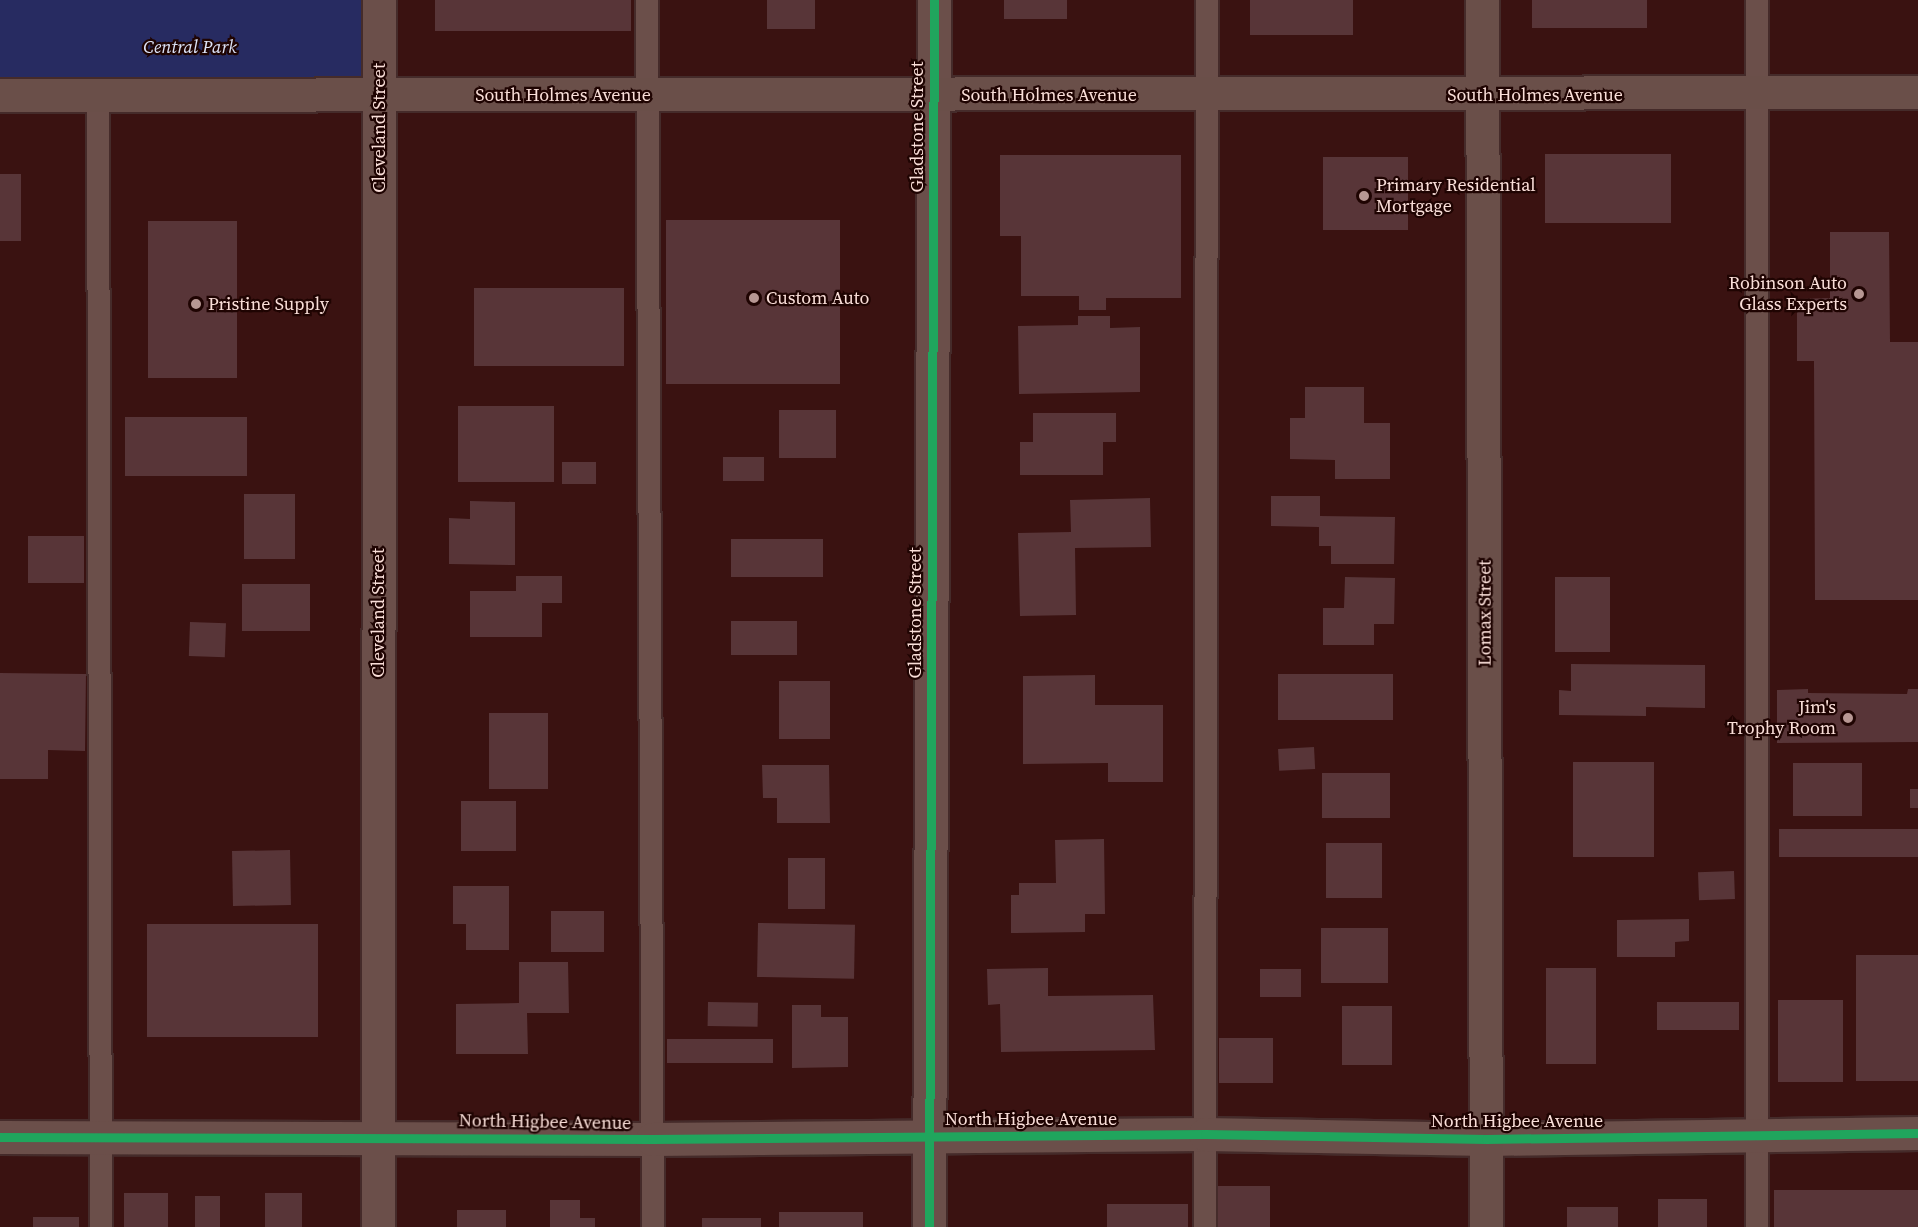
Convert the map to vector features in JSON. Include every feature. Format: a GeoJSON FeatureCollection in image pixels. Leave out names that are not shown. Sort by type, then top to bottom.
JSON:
{"type":"FeatureCollection","features":[{"type":"Feature","properties":{"kind":"main road","name":"Lomax Street"},"geometry":{"type":"LineString","coordinates":[[1482,0],[1486,1227]]}},
{"type":"Feature","properties":{"kind":"main road","name":"South Holmes Avenue"},"geometry":{"type":"LineString","coordinates":[[0,95],[379,93],[647,96],[1482,96],[1918,92]]}},
{"type":"Feature","properties":{"kind":"street","name":"Cleveland Street"},"geometry":{"type":"LineString","coordinates":[[378,1227],[379,0]]}},
{"type":"Feature","properties":{"kind":"street","name":"Gladstone Street"},"geometry":{"type":"LineString","coordinates":[[930,1227],[934,0]]}},
{"type":"Feature","properties":{"kind":"street","name":"North Higbee Avenue"},"geometry":{"type":"LineString","coordinates":[[0,1137],[378,1136],[652,1139],[1205,1134],[1486,1139],[1918,1133]]}},
{"type":"Feature","properties":{"kind":"lane"},"geometry":{"type":"LineString","coordinates":[[647,0],[652,1227]]}},
{"type":"Feature","properties":{"kind":"lane"},"geometry":{"type":"LineString","coordinates":[[1205,1227],[1207,0]]}},
{"type":"Feature","properties":{"kind":"lane"},"geometry":{"type":"LineString","coordinates":[[1757,0],[1757,1227]]}},
{"type":"Feature","properties":{"kind":"lane"},"geometry":{"type":"LineString","coordinates":[[98,96],[101,1227]]}},
{"type":"Feature","properties":{"kind":"green space","name":"Central Park"},"geometry":{"type":"Polygon","coordinates":[[[0,0],[379,0],[379,95],[0,95],[0,0]]]}},
{"type":"Feature","properties":{"kind":"building"},"geometry":{"type":"Polygon","coordinates":[[[435,0],[631,0],[631,31],[435,31],[435,0]]]}},
{"type":"Feature","properties":{"kind":"building"},"geometry":{"type":"Polygon","coordinates":[[[767,0],[815,0],[815,29],[767,29],[767,0]]]}},
{"type":"Feature","properties":{"kind":"building"},"geometry":{"type":"Polygon","coordinates":[[[1004,0],[1067,0],[1067,19],[1004,19],[1004,0]]]}},
{"type":"Feature","properties":{"kind":"building"},"geometry":{"type":"Polygon","coordinates":[[[1250,0],[1353,0],[1353,35],[1250,35],[1250,0]]]}},
{"type":"Feature","properties":{"kind":"building"},"geometry":{"type":"Polygon","coordinates":[[[1532,0],[1647,0],[1647,28],[1532,28],[1532,0]]]}},
{"type":"Feature","properties":{"kind":"building"},"geometry":{"type":"Polygon","coordinates":[[[1545,154],[1671,154],[1671,223],[1545,223],[1545,154]]]}},
{"type":"Feature","properties":{"kind":"building"},"geometry":{"type":"Polygon","coordinates":[[[1000,155],[1181,155],[1181,298],[1106,298],[1106,310],[1079,310],[1079,296],[1021,296],[1021,236],[1000,236],[1000,155]]]}},
{"type":"Feature","properties":{"kind":"building"},"geometry":{"type":"Polygon","coordinates":[[[1323,157],[1408,157],[1408,230],[1323,230],[1323,157]]]}},
{"type":"Feature","properties":{"kind":"building"},"geometry":{"type":"Polygon","coordinates":[[[0,174],[21,174],[21,241],[0,241],[0,174]]]}},
{"type":"Feature","properties":{"kind":"building"},"geometry":{"type":"Polygon","coordinates":[[[666,220],[840,220],[840,384],[666,384],[666,220]]]}},
{"type":"Feature","properties":{"kind":"building"},"geometry":{"type":"Polygon","coordinates":[[[148,221],[237,221],[237,378],[148,378],[148,221]]]}},
{"type":"Feature","properties":{"kind":"building"},"geometry":{"type":"Polygon","coordinates":[[[1830,232],[1889,232],[1890,342],[1918,342],[1918,600],[1815,600],[1814,361],[1797,361],[1797,299],[1830,298],[1830,232]]]}},
{"type":"Feature","properties":{"kind":"building"},"geometry":{"type":"Polygon","coordinates":[[[474,288],[624,288],[624,366],[474,366],[474,288]]]}},
{"type":"Feature","properties":{"kind":"building"},"geometry":{"type":"Polygon","coordinates":[[[1078,316],[1110,316],[1110,328],[1140,327],[1140,392],[1019,394],[1018,326],[1078,325],[1078,316]]]}},
{"type":"Feature","properties":{"kind":"building"},"geometry":{"type":"Polygon","coordinates":[[[1305,387],[1364,387],[1364,423],[1390,423],[1390,479],[1335,479],[1335,460],[1290,459],[1290,418],[1305,418],[1305,387]]]}},
{"type":"Feature","properties":{"kind":"building"},"geometry":{"type":"Polygon","coordinates":[[[458,406],[554,406],[554,482],[458,482],[458,406]]]}},
{"type":"Feature","properties":{"kind":"building"},"geometry":{"type":"Polygon","coordinates":[[[779,410],[836,410],[836,458],[779,458],[779,410]]]}},
{"type":"Feature","properties":{"kind":"building"},"geometry":{"type":"Polygon","coordinates":[[[1033,413],[1116,413],[1116,442],[1103,442],[1103,475],[1020,475],[1020,442],[1033,442],[1033,413]]]}},
{"type":"Feature","properties":{"kind":"building"},"geometry":{"type":"Polygon","coordinates":[[[125,417],[247,417],[247,476],[125,476],[125,417]]]}},
{"type":"Feature","properties":{"kind":"building"},"geometry":{"type":"Polygon","coordinates":[[[723,457],[764,457],[764,481],[723,481],[723,457]]]}},
{"type":"Feature","properties":{"kind":"building"},"geometry":{"type":"Polygon","coordinates":[[[562,462],[596,462],[596,484],[562,484],[562,462]]]}},
{"type":"Feature","properties":{"kind":"building"},"geometry":{"type":"Polygon","coordinates":[[[244,494],[295,494],[295,559],[244,559],[244,494]]]}},
{"type":"Feature","properties":{"kind":"building"},"geometry":{"type":"Polygon","coordinates":[[[1271,496],[1320,496],[1320,516],[1395,517],[1394,564],[1331,564],[1331,546],[1319,546],[1319,527],[1271,526],[1271,496]]]}},
{"type":"Feature","properties":{"kind":"building"},"geometry":{"type":"Polygon","coordinates":[[[1150,498],[1151,547],[1075,548],[1076,615],[1020,616],[1018,533],[1071,532],[1070,500],[1150,498]]]}},
{"type":"Feature","properties":{"kind":"building"},"geometry":{"type":"Polygon","coordinates":[[[470,501],[515,502],[515,565],[449,564],[449,518],[470,519],[470,501]]]}},
{"type":"Feature","properties":{"kind":"building"},"geometry":{"type":"Polygon","coordinates":[[[28,536],[84,536],[84,583],[28,583],[28,536]]]}},
{"type":"Feature","properties":{"kind":"building"},"geometry":{"type":"Polygon","coordinates":[[[731,539],[823,539],[823,577],[731,577],[731,539]]]}},
{"type":"Feature","properties":{"kind":"building"},"geometry":{"type":"Polygon","coordinates":[[[516,576],[562,576],[562,603],[542,603],[542,637],[470,637],[470,591],[516,591],[516,576]]]}},
{"type":"Feature","properties":{"kind":"building"},"geometry":{"type":"Polygon","coordinates":[[[1345,577],[1395,578],[1394,624],[1374,624],[1374,645],[1323,645],[1323,608],[1344,608],[1345,577]]]}},
{"type":"Feature","properties":{"kind":"building"},"geometry":{"type":"Polygon","coordinates":[[[1555,577],[1610,577],[1610,652],[1555,652],[1555,577]]]}},
{"type":"Feature","properties":{"kind":"building"},"geometry":{"type":"Polygon","coordinates":[[[242,584],[310,584],[310,631],[242,631],[242,584]]]}},
{"type":"Feature","properties":{"kind":"building"},"geometry":{"type":"Polygon","coordinates":[[[731,621],[797,621],[797,655],[731,655],[731,621]]]}},
{"type":"Feature","properties":{"kind":"building"},"geometry":{"type":"Polygon","coordinates":[[[190,622],[226,623],[225,657],[189,656],[190,622]]]}},
{"type":"Feature","properties":{"kind":"building"},"geometry":{"type":"Polygon","coordinates":[[[1571,664],[1705,665],[1705,708],[1646,707],[1646,716],[1559,715],[1559,690],[1571,691],[1571,664]]]}},
{"type":"Feature","properties":{"kind":"building"},"geometry":{"type":"Polygon","coordinates":[[[0,673],[86,674],[85,751],[48,750],[48,779],[0,779],[0,673]]]}},
{"type":"Feature","properties":{"kind":"building"},"geometry":{"type":"Polygon","coordinates":[[[1278,674],[1393,674],[1393,720],[1278,720],[1278,674]]]}},
{"type":"Feature","properties":{"kind":"building"},"geometry":{"type":"Polygon","coordinates":[[[1095,675],[1095,705],[1163,705],[1163,782],[1108,782],[1108,763],[1023,764],[1023,676],[1095,675]]]}},
{"type":"Feature","properties":{"kind":"building"},"geometry":{"type":"Polygon","coordinates":[[[779,681],[830,681],[830,739],[779,739],[779,681]]]}},
{"type":"Feature","properties":{"kind":"building","name":"Jim's Trophy Room"},"geometry":{"type":"Polygon","coordinates":[[[1808,689],[1808,693],[1907,694],[1908,689],[1918,689],[1918,742],[1777,743],[1777,690],[1808,689]]]}},
{"type":"Feature","properties":{"kind":"building"},"geometry":{"type":"Polygon","coordinates":[[[489,713],[548,713],[548,789],[489,789],[489,713]]]}},
{"type":"Feature","properties":{"kind":"building"},"geometry":{"type":"Polygon","coordinates":[[[1314,747],[1315,769],[1279,771],[1278,749],[1314,747]]]}},
{"type":"Feature","properties":{"kind":"building"},"geometry":{"type":"Polygon","coordinates":[[[1573,762],[1654,762],[1654,857],[1573,857],[1573,762]]]}},
{"type":"Feature","properties":{"kind":"building"},"geometry":{"type":"Polygon","coordinates":[[[1793,763],[1862,763],[1862,816],[1793,816],[1793,763]]]}},
{"type":"Feature","properties":{"kind":"building"},"geometry":{"type":"Polygon","coordinates":[[[762,765],[829,765],[830,823],[777,823],[777,798],[763,798],[762,765]]]}},
{"type":"Feature","properties":{"kind":"building"},"geometry":{"type":"Polygon","coordinates":[[[1322,773],[1390,773],[1390,818],[1322,818],[1322,773]]]}},
{"type":"Feature","properties":{"kind":"building"},"geometry":{"type":"Polygon","coordinates":[[[1910,789],[1918,789],[1918,808],[1910,808],[1910,789]]]}},
{"type":"Feature","properties":{"kind":"building"},"geometry":{"type":"Polygon","coordinates":[[[461,801],[516,801],[516,851],[461,851],[461,801]]]}},
{"type":"Feature","properties":{"kind":"building"},"geometry":{"type":"Polygon","coordinates":[[[1779,829],[1918,829],[1918,857],[1779,857],[1779,829]]]}},
{"type":"Feature","properties":{"kind":"building"},"geometry":{"type":"Polygon","coordinates":[[[1104,839],[1105,914],[1085,914],[1085,932],[1011,933],[1011,895],[1019,895],[1019,883],[1056,883],[1055,840],[1104,839]]]}},
{"type":"Feature","properties":{"kind":"building"},"geometry":{"type":"Polygon","coordinates":[[[1326,843],[1382,843],[1382,898],[1326,898],[1326,843]]]}},
{"type":"Feature","properties":{"kind":"building"},"geometry":{"type":"Polygon","coordinates":[[[290,850],[291,905],[233,906],[232,851],[290,850]]]}},
{"type":"Feature","properties":{"kind":"building"},"geometry":{"type":"Polygon","coordinates":[[[788,858],[825,858],[825,909],[788,909],[788,858]]]}},
{"type":"Feature","properties":{"kind":"building"},"geometry":{"type":"Polygon","coordinates":[[[1734,871],[1735,899],[1699,900],[1698,872],[1734,871]]]}},
{"type":"Feature","properties":{"kind":"building"},"geometry":{"type":"Polygon","coordinates":[[[453,886],[509,886],[509,950],[466,950],[466,924],[453,924],[453,886]]]}},
{"type":"Feature","properties":{"kind":"building"},"geometry":{"type":"Polygon","coordinates":[[[551,911],[604,911],[604,952],[551,952],[551,911]]]}},
{"type":"Feature","properties":{"kind":"building"},"geometry":{"type":"Polygon","coordinates":[[[1689,919],[1689,941],[1675,942],[1675,957],[1617,957],[1617,920],[1689,919]]]}},
{"type":"Feature","properties":{"kind":"building"},"geometry":{"type":"Polygon","coordinates":[[[758,923],[855,925],[854,979],[757,977],[758,923]]]}},
{"type":"Feature","properties":{"kind":"building"},"geometry":{"type":"Polygon","coordinates":[[[147,924],[318,924],[318,1037],[147,1037],[147,924]]]}},
{"type":"Feature","properties":{"kind":"building"},"geometry":{"type":"Polygon","coordinates":[[[1321,928],[1388,928],[1388,983],[1321,983],[1321,928]]]}},
{"type":"Feature","properties":{"kind":"building"},"geometry":{"type":"Polygon","coordinates":[[[1856,955],[1918,955],[1918,1081],[1856,1081],[1856,955]]]}},
{"type":"Feature","properties":{"kind":"building"},"geometry":{"type":"Polygon","coordinates":[[[519,962],[568,962],[569,1013],[527,1013],[528,1054],[456,1054],[456,1004],[519,1003],[519,962]]]}},
{"type":"Feature","properties":{"kind":"building"},"geometry":{"type":"Polygon","coordinates":[[[1048,968],[1048,996],[1153,995],[1155,1050],[1001,1052],[1000,1004],[988,1005],[987,969],[1048,968]]]}},
{"type":"Feature","properties":{"kind":"building"},"geometry":{"type":"Polygon","coordinates":[[[1546,968],[1596,968],[1596,1064],[1546,1064],[1546,968]]]}},
{"type":"Feature","properties":{"kind":"building"},"geometry":{"type":"Polygon","coordinates":[[[1260,969],[1301,969],[1301,997],[1260,997],[1260,969]]]}},
{"type":"Feature","properties":{"kind":"building"},"geometry":{"type":"Polygon","coordinates":[[[1778,1000],[1843,1000],[1843,1082],[1778,1082],[1778,1000]]]}},
{"type":"Feature","properties":{"kind":"building"},"geometry":{"type":"Polygon","coordinates":[[[708,1002],[758,1003],[758,1027],[708,1026],[708,1002]]]}},
{"type":"Feature","properties":{"kind":"building"},"geometry":{"type":"Polygon","coordinates":[[[1657,1002],[1739,1002],[1739,1030],[1657,1030],[1657,1002]]]}},
{"type":"Feature","properties":{"kind":"building"},"geometry":{"type":"Polygon","coordinates":[[[792,1005],[821,1005],[821,1017],[848,1017],[848,1067],[792,1068],[792,1005]]]}},
{"type":"Feature","properties":{"kind":"building"},"geometry":{"type":"Polygon","coordinates":[[[1342,1006],[1392,1006],[1392,1065],[1342,1065],[1342,1006]]]}},
{"type":"Feature","properties":{"kind":"building"},"geometry":{"type":"Polygon","coordinates":[[[1219,1038],[1273,1038],[1273,1083],[1219,1083],[1219,1038]]]}},
{"type":"Feature","properties":{"kind":"building"},"geometry":{"type":"Polygon","coordinates":[[[667,1039],[773,1039],[773,1063],[667,1063],[667,1039]]]}},
{"type":"Feature","properties":{"kind":"building"},"geometry":{"type":"Polygon","coordinates":[[[1217,1186],[1270,1186],[1270,1227],[1217,1227],[1217,1186]]]}},
{"type":"Feature","properties":{"kind":"building"},"geometry":{"type":"Polygon","coordinates":[[[1774,1190],[1918,1190],[1918,1227],[1774,1227],[1774,1190]]]}},
{"type":"Feature","properties":{"kind":"building"},"geometry":{"type":"Polygon","coordinates":[[[124,1193],[168,1193],[168,1227],[124,1227],[124,1193]]]}},
{"type":"Feature","properties":{"kind":"building"},"geometry":{"type":"Polygon","coordinates":[[[265,1193],[302,1193],[302,1227],[265,1227],[265,1193]]]}},
{"type":"Feature","properties":{"kind":"building"},"geometry":{"type":"Polygon","coordinates":[[[195,1196],[220,1196],[220,1227],[195,1227],[195,1196]]]}},
{"type":"Feature","properties":{"kind":"building"},"geometry":{"type":"Polygon","coordinates":[[[1658,1199],[1707,1199],[1707,1227],[1658,1227],[1658,1199]]]}},
{"type":"Feature","properties":{"kind":"building"},"geometry":{"type":"Polygon","coordinates":[[[550,1200],[580,1200],[580,1218],[595,1218],[595,1227],[550,1227],[550,1200]]]}},
{"type":"Feature","properties":{"kind":"building"},"geometry":{"type":"Polygon","coordinates":[[[1107,1204],[1188,1204],[1188,1227],[1107,1227],[1107,1204]]]}},
{"type":"Feature","properties":{"kind":"building"},"geometry":{"type":"Polygon","coordinates":[[[1567,1207],[1618,1207],[1618,1227],[1567,1227],[1567,1207]]]}},
{"type":"Feature","properties":{"kind":"building"},"geometry":{"type":"Polygon","coordinates":[[[457,1210],[506,1210],[506,1227],[457,1227],[457,1210]]]}},
{"type":"Feature","properties":{"kind":"building"},"geometry":{"type":"Polygon","coordinates":[[[779,1212],[863,1212],[863,1227],[779,1227],[779,1212]]]}},
{"type":"Feature","properties":{"kind":"building"},"geometry":{"type":"Polygon","coordinates":[[[33,1217],[79,1217],[79,1227],[33,1227],[33,1217]]]}},
{"type":"Feature","properties":{"kind":"building"},"geometry":{"type":"Polygon","coordinates":[[[702,1218],[761,1218],[761,1227],[702,1227],[702,1218]]]}},
{"type":"Feature","properties":{"kind":"cycle path"},"geometry":{"type":"LineString","coordinates":[[929,1227],[934,0]]}},
{"type":"Feature","properties":{"kind":"cycle path"},"geometry":{"type":"LineString","coordinates":[[0,1137],[652,1139],[1205,1134],[1486,1139],[1918,1133]]}},
{"type":"Feature","properties":{"kind":"place","name":"Primary Residential Mortgage"},"geometry":{"type":"Point","coordinates":[1364,196]}},
{"type":"Feature","properties":{"kind":"place","name":"Robinson Auto Glass Experts"},"geometry":{"type":"Point","coordinates":[1859,294]}},
{"type":"Feature","properties":{"kind":"place","name":"Custom Auto"},"geometry":{"type":"Point","coordinates":[754,298]}},
{"type":"Feature","properties":{"kind":"place","name":"Pristine Supply"},"geometry":{"type":"Point","coordinates":[196,304]}},
{"type":"Feature","properties":{"kind":"place","name":"Jim's Trophy Room"},"geometry":{"type":"Point","coordinates":[1848,718]}}]}
